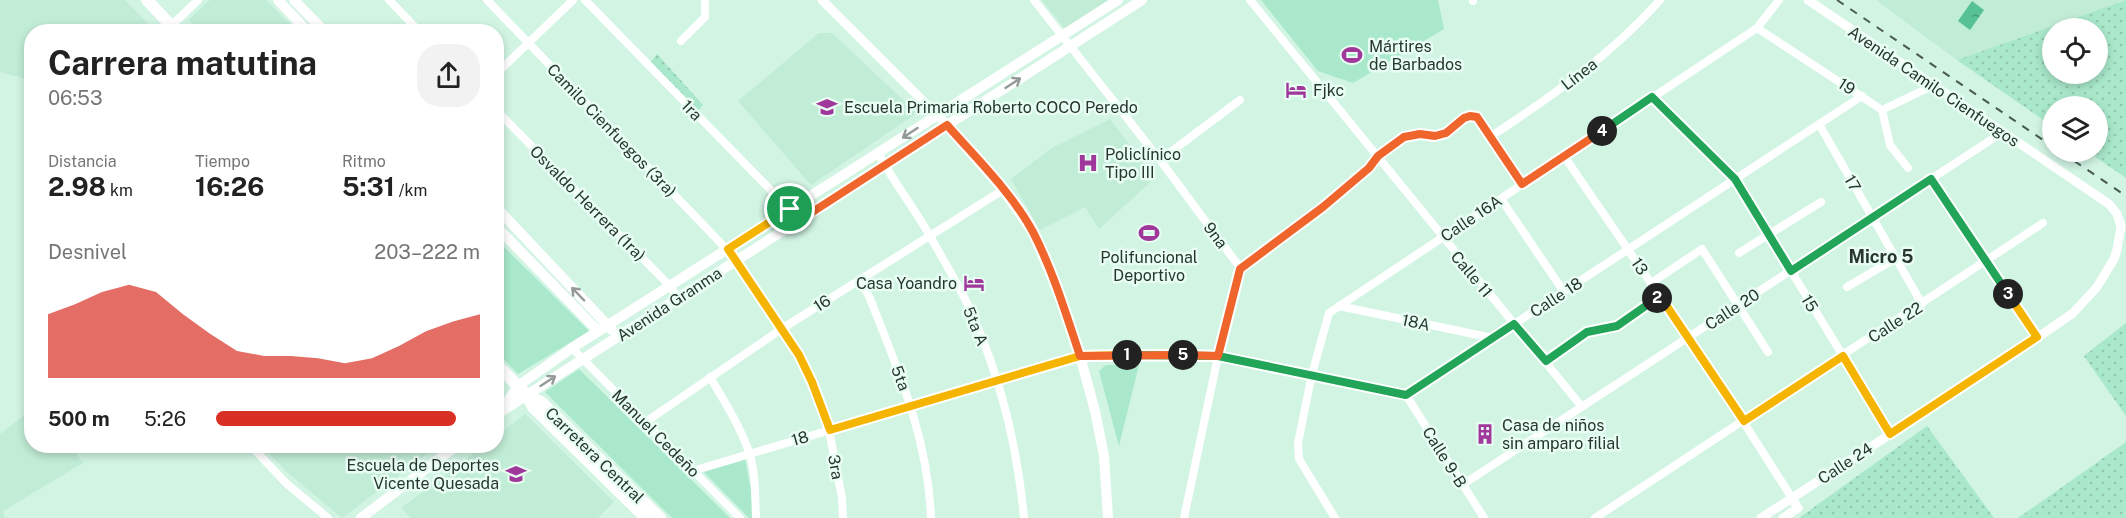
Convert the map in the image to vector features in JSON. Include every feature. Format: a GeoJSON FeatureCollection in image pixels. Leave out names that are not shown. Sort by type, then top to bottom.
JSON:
{"type":"FeatureCollection","features":[{"type":"Feature","properties":{"kind":"highway"},"geometry":{"type":"LineString","coordinates":[[147,0],[171,24]]}},
{"type":"Feature","properties":{"kind":"highway","name":"Carretera Central"},"geometry":{"type":"LineString","coordinates":[[504,372],[526,395],[533,407],[646,518]]}},
{"type":"Feature","properties":{"kind":"highway","name":"Carretera Central"},"geometry":{"type":"LineString","coordinates":[[526,395],[541,402],[660,518]]}},
{"type":"Feature","properties":{"kind":"main road"},"geometry":{"type":"LineString","coordinates":[[278,0],[300,24]]}},
{"type":"Feature","properties":{"kind":"main road"},"geometry":{"type":"LineString","coordinates":[[294,0],[318,24]]}},
{"type":"Feature","properties":{"kind":"main road","name":"Avenida Granma"},"geometry":{"type":"LineString","coordinates":[[504,406],[518,386],[572,348],[1118,0]]}},
{"type":"Feature","properties":{"kind":"main road","name":"Avenida Granma"},"geometry":{"type":"LineString","coordinates":[[504,410],[1142,0]]}},
{"type":"Feature","properties":{"kind":"main road"},"geometry":{"type":"LineString","coordinates":[[937,115],[1003,190],[1032,231],[1059,294],[1080,356],[1095,411],[1104,456],[1108,518]]}},
{"type":"Feature","properties":{"kind":"main road"},"geometry":{"type":"LineString","coordinates":[[504,215],[618,337]]}},
{"type":"Feature","properties":{"kind":"main road"},"geometry":{"type":"LineString","coordinates":[[504,234],[598,332]]}},
{"type":"Feature","properties":{"kind":"main road"},"geometry":{"type":"LineString","coordinates":[[361,518],[447,453]]}},
{"type":"Feature","properties":{"kind":"street"},"geometry":{"type":"LineString","coordinates":[[178,24],[198,0]]}},
{"type":"Feature","properties":{"kind":"street"},"geometry":{"type":"LineString","coordinates":[[389,0],[412,24]]}},
{"type":"Feature","properties":{"kind":"street","name":"Camilo Cienfuegos (3ra)"},"geometry":{"type":"LineString","coordinates":[[487,0],[737,260]]}},
{"type":"Feature","properties":{"kind":"street"},"geometry":{"type":"LineString","coordinates":[[504,66],[573,0]]}},
{"type":"Feature","properties":{"kind":"street","name":"1ra"},"geometry":{"type":"LineString","coordinates":[[585,0],[800,220]]}},
{"type":"Feature","properties":{"kind":"street"},"geometry":{"type":"LineString","coordinates":[[681,41],[705,17],[705,0]]}},
{"type":"Feature","properties":{"kind":"street"},"geometry":{"type":"LineString","coordinates":[[822,0],[937,115]]}},
{"type":"Feature","properties":{"kind":"street","name":"9na"},"geometry":{"type":"LineString","coordinates":[[1034,0],[1160,160],[1240,269]]}},
{"type":"Feature","properties":{"kind":"street","name":"Calle 11"},"geometry":{"type":"LineString","coordinates":[[1250,0],[1582,407]]}},
{"type":"Feature","properties":{"kind":"street","name":"Línea"},"geometry":{"type":"LineString","coordinates":[[1490,137],[1579,76],[1634,28],[1660,0]]}},
{"type":"Feature","properties":{"kind":"street","name":"Calle 16A"},"geometry":{"type":"LineString","coordinates":[[1335,518],[1299,459],[1298,443],[1312,374],[1329,313],[1757,28],[1779,0]]}},
{"type":"Feature","properties":{"kind":"street","name":"Avenida Camilo Cienfuegos"},"geometry":{"type":"LineString","coordinates":[[1808,0],[2109,204],[2117,214]]}},
{"type":"Feature","properties":{"kind":"street","name":"19"},"geometry":{"type":"LineString","coordinates":[[1757,28],[1882,110]]}},
{"type":"Feature","properties":{"kind":"street"},"geometry":{"type":"LineString","coordinates":[[1908,168],[1890,145],[1882,110],[1934,86]]}},
{"type":"Feature","properties":{"kind":"street","name":"Calle 18"},"geometry":{"type":"LineString","coordinates":[[1406,395],[1862,96]]}},
{"type":"Feature","properties":{"kind":"street","name":"15"},"geometry":{"type":"LineString","coordinates":[[1652,97],[1735,179],[1890,434]]}},
{"type":"Feature","properties":{"kind":"street"},"geometry":{"type":"LineString","coordinates":[[1160,160],[1240,100]]}},
{"type":"Feature","properties":{"kind":"street"},"geometry":{"type":"LineString","coordinates":[[1184,518],[1218,356],[1240,269],[1323,207],[1369,168],[1378,156],[1404,137],[1420,134],[1435,136],[1446,133],[1464,118],[1470,116],[1477,117],[1522,184]]}},
{"type":"Feature","properties":{"kind":"street","name":"Osvaldo Herrera (1ra)"},"geometry":{"type":"LineString","coordinates":[[504,118],[670,286],[678,298]]}},
{"type":"Feature","properties":{"kind":"street","name":"17"},"geometry":{"type":"LineString","coordinates":[[1819,124],[1922,304]]}},
{"type":"Feature","properties":{"kind":"street","name":"Calle 20"},"geometry":{"type":"LineString","coordinates":[[1462,485],[2002,132]]}},
{"type":"Feature","properties":{"kind":"street","name":"5ta A"},"geometry":{"type":"LineString","coordinates":[[878,153],[930,236],[967,302],[998,380],[1013,438],[1024,518]]}},
{"type":"Feature","properties":{"kind":"street","name":"13"},"geometry":{"type":"LineString","coordinates":[[1564,156],[1689,338],[1792,498]]}},
{"type":"Feature","properties":{"kind":"street"},"geometry":{"type":"LineString","coordinates":[[1931,179],[2037,337]]}},
{"type":"Feature","properties":{"kind":"street","name":"16"},"geometry":{"type":"LineString","coordinates":[[644,423],[783,328],[1003,190]]}},
{"type":"Feature","properties":{"kind":"street"},"geometry":{"type":"LineString","coordinates":[[1500,199],[1564,292]]}},
{"type":"Feature","properties":{"kind":"street"},"geometry":{"type":"LineString","coordinates":[[1739,253],[1821,202]]}},
{"type":"Feature","properties":{"kind":"street","name":"Calle 24"},"geometry":{"type":"LineString","coordinates":[[1761,518],[2073,313],[2097,287],[2114,259],[2121,226],[2117,214]]}},
{"type":"Feature","properties":{"kind":"street","name":"Calle 22"},"geometry":{"type":"LineString","coordinates":[[1595,518],[2043,223]]}},
{"type":"Feature","properties":{"kind":"street"},"geometry":{"type":"LineString","coordinates":[[1652,283],[1702,249],[1768,352]]}},
{"type":"Feature","properties":{"kind":"street"},"geometry":{"type":"LineString","coordinates":[[1847,287],[1896,258]]}},
{"type":"Feature","properties":{"kind":"street","name":"3ra"},"geometry":{"type":"LineString","coordinates":[[737,260],[783,328],[812,382],[830,430],[842,498],[843,518]]}},
{"type":"Feature","properties":{"kind":"street","name":"5ta"},"geometry":{"type":"LineString","coordinates":[[859,280],[869,296],[911,405],[923,451],[931,518]]}},
{"type":"Feature","properties":{"kind":"street"},"geometry":{"type":"LineString","coordinates":[[1546,361],[1587,332],[1617,326],[1660,296]]}},
{"type":"Feature","properties":{"kind":"street","name":"18A"},"geometry":{"type":"LineString","coordinates":[[1339,306],[1493,338]]}},
{"type":"Feature","properties":{"kind":"street"},"geometry":{"type":"LineString","coordinates":[[598,332],[607,344]]}},
{"type":"Feature","properties":{"kind":"street","name":"Manuel Cedeño"},"geometry":{"type":"LineString","coordinates":[[572,348],[740,518]]}},
{"type":"Feature","properties":{"kind":"street"},"geometry":{"type":"LineString","coordinates":[[1080,356],[1218,356],[1406,395]]}},
{"type":"Feature","properties":{"kind":"street","name":"18"},"geometry":{"type":"LineString","coordinates":[[692,471],[1080,356]]}},
{"type":"Feature","properties":{"kind":"street"},"geometry":{"type":"LineString","coordinates":[[710,377],[732,415],[749,453],[755,488],[756,518]]}},
{"type":"Feature","properties":{"kind":"street","name":"Calle 9-B"},"geometry":{"type":"LineString","coordinates":[[1406,395],[1484,518]]}},
{"type":"Feature","properties":{"kind":"street"},"geometry":{"type":"LineString","coordinates":[[258,453],[287,484],[328,518]]}},
{"type":"Feature","properties":{"kind":"street"},"geometry":{"type":"LineString","coordinates":[[1783,518],[1798,508],[1792,498]]}},
{"type":"Feature","properties":{"kind":"shaded area"},"geometry":{"type":"Polygon","coordinates":[[[0,0],[125,0],[148,24],[24,24],[24,78],[0,72],[0,0]]]}},
{"type":"Feature","properties":{"kind":"shaded area"},"geometry":{"type":"Polygon","coordinates":[[[210,0],[266,0],[290,24],[192,24],[188,20],[210,0]]]}},
{"type":"Feature","properties":{"kind":"shaded area"},"geometry":{"type":"Polygon","coordinates":[[[1042,0],[1111,0],[1066,30],[1042,0]]]}},
{"type":"Feature","properties":{"kind":"shaded area","name":"Mártires de Barbados"},"geometry":{"type":"Polygon","coordinates":[[[1261,0],[1438,0],[1444,29],[1353,83],[1318,71],[1261,0]]]}},
{"type":"Feature","properties":{"kind":"shaded area"},"geometry":{"type":"Polygon","coordinates":[[[1876,0],[2125,0],[2075,18],[2042,18],[2042,30],[1957,60],[1876,0]]]}},
{"type":"Feature","properties":{"kind":"shaded area"},"geometry":{"type":"Polygon","coordinates":[[[2126,0],[2126,178],[2103,162],[2108,162],[2108,96],[2042,96],[2042,119],[1957,60],[2042,30],[2042,84],[2108,84],[2108,18],[2075,18],[2126,0]]]}},
{"type":"Feature","properties":{"kind":"shaded area","name":"Escuela Primaria Roberto COCO Peredo"},"geometry":{"type":"Polygon","coordinates":[[[819,33],[832,33],[917,113],[811,185],[738,101],[819,33]]]}},
{"type":"Feature","properties":{"kind":"shaded area"},"geometry":{"type":"Polygon","coordinates":[[[657,54],[703,105],[696,113],[649,64],[657,54]]]}},
{"type":"Feature","properties":{"kind":"shaded area","name":"Policlínico Tipo III"},"geometry":{"type":"Polygon","coordinates":[[[1110,119],[1155,178],[1099,229],[1085,207],[1040,230],[1011,179],[1052,148],[1110,119]]]}},
{"type":"Feature","properties":{"kind":"shaded area"},"geometry":{"type":"Polygon","coordinates":[[[504,247],[589,331],[518,374],[504,359],[504,247]]]}},
{"type":"Feature","properties":{"kind":"shaded area"},"geometry":{"type":"Polygon","coordinates":[[[2126,323],[2126,416],[2084,356],[2126,323]]]}},
{"type":"Feature","properties":{"kind":"shaded area"},"geometry":{"type":"Polygon","coordinates":[[[1106,365],[1139,365],[1119,446],[1099,371],[1106,365]]]}},
{"type":"Feature","properties":{"kind":"shaded area"},"geometry":{"type":"Polygon","coordinates":[[[579,369],[730,518],[672,518],[545,392],[579,369]]]}},
{"type":"Feature","properties":{"kind":"shaded area","name":"Escuela de Deportes Vicente Quesada"},"geometry":{"type":"Polygon","coordinates":[[[525,414],[614,502],[598,518],[411,518],[401,508],[474,453],[504,453],[504,430],[525,414]]]}},
{"type":"Feature","properties":{"kind":"shaded area"},"geometry":{"type":"Polygon","coordinates":[[[24,415],[24,453],[76,453],[83,463],[3,511],[5,518],[0,518],[0,434],[24,415]]]}},
{"type":"Feature","properties":{"kind":"shaded area"},"geometry":{"type":"Polygon","coordinates":[[[1927,426],[1994,518],[1799,518],[1927,426]]]}},
{"type":"Feature","properties":{"kind":"shaded area"},"geometry":{"type":"Polygon","coordinates":[[[2126,442],[2126,518],[2018,518],[2126,442]]]}},
{"type":"Feature","properties":{"kind":"shaded area"},"geometry":{"type":"Polygon","coordinates":[[[269,453],[428,453],[342,518],[286,471],[269,453]]]}},
{"type":"Feature","properties":{"kind":"shaded area"},"geometry":{"type":"Polygon","coordinates":[[[745,460],[754,518],[749,518],[704,472],[745,460]]]}},
{"type":"Feature","properties":{"kind":"water"},"geometry":{"type":"Polygon","coordinates":[[[1972,1],[1984,10],[1970,30],[1958,21],[1972,1]]]}},
{"type":"Feature","properties":{"kind":"railway"},"geometry":{"type":"LineString","coordinates":[[1837,0],[2042,139]]}},
{"type":"Feature","properties":{"kind":"railway"},"geometry":{"type":"LineString","coordinates":[[2076,162],[2126,196]]}},
{"type":"Feature","properties":{"kind":"place","name":"Mártires de Barbados"},"geometry":{"type":"Point","coordinates":[1352,55]}},
{"type":"Feature","properties":{"kind":"place","name":"Fjkc"},"geometry":{"type":"Point","coordinates":[1296,90]}},
{"type":"Feature","properties":{"kind":"place","name":"Escuela Primaria Roberto COCO Peredo"},"geometry":{"type":"Point","coordinates":[827,107]}},
{"type":"Feature","properties":{"kind":"place","name":"Policlínico Tipo III"},"geometry":{"type":"Point","coordinates":[1088,163]}},
{"type":"Feature","properties":{"kind":"place","name":"Polifuncional Deportivo"},"geometry":{"type":"Point","coordinates":[1149,233]}},
{"type":"Feature","properties":{"kind":"place","name":"Casa Yoandro"},"geometry":{"type":"Point","coordinates":[974,283]}},
{"type":"Feature","properties":{"kind":"place","name":"Casa de niños sin amparo filial"},"geometry":{"type":"Point","coordinates":[1485,434]}},
{"type":"Feature","properties":{"kind":"place","name":"Escuela de Deportes Vicente Quesada"},"geometry":{"type":"Point","coordinates":[516,474]}},
{"type":"Feature","properties":{"kind":"district","name":"Micro 5"},"geometry":{"type":"Point","coordinates":[1881,257]}},
{"type":"Feature","properties":{"kind":"route"},"geometry":{"type":"LineString","coordinates":[[790,209],[728,249],[799,355],[830,430],[1080,356],[1218,356],[1406,395],[1514,324],[1546,361],[1587,332],[1617,326],[1660,296],[1744,421],[1843,356],[1890,434],[2037,337],[1931,179],[1791,271],[1735,179],[1652,97],[1522,184],[1477,117],[1464,118],[1446,133],[1435,136],[1420,134],[1404,137],[1378,156],[1369,168],[1323,207],[1240,269],[1218,356],[1142,355],[1080,356],[1059,294],[1032,231],[1003,190],[947,125],[800,220],[790,209]]}}]}
